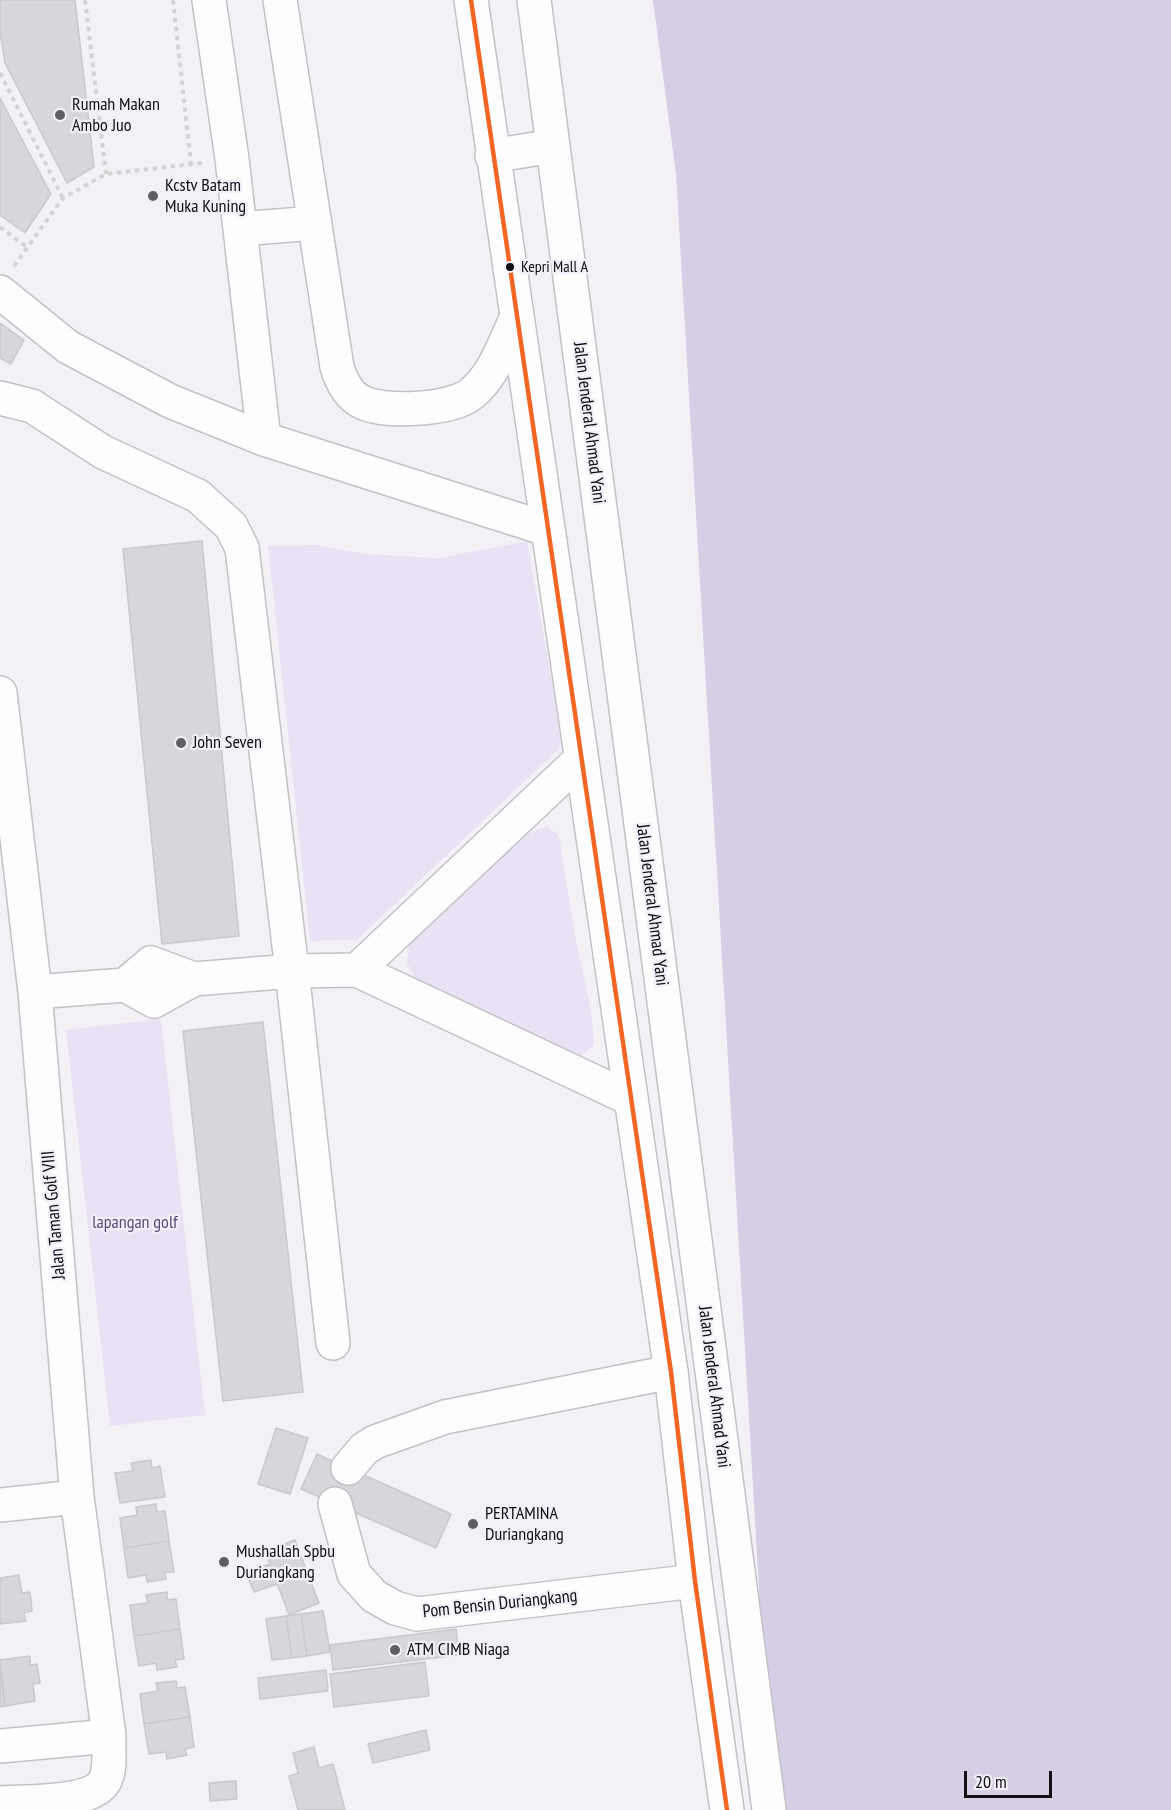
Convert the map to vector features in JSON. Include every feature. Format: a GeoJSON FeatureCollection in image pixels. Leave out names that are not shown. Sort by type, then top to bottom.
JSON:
{"type":"FeatureCollection","features":[{"type":"Feature","properties":{"kind":"main road"},"geometry":{"type":"LineString","coordinates":[[209,0],[232,159],[264,439]]}},
{"type":"Feature","properties":{"kind":"main road"},"geometry":{"type":"LineString","coordinates":[[280,0],[341,381],[357,400],[368,406],[396,409],[426,408],[470,395],[487,378],[516,319]]}},
{"type":"Feature","properties":{"kind":"main road"},"geometry":{"type":"LineString","coordinates":[[471,0],[671,1372],[695,1581],[727,1810]]}},
{"type":"Feature","properties":{"kind":"main road","name":"Jalan Jenderal Ahmad Yani"},"geometry":{"type":"LineString","coordinates":[[534,0],[769,1810]]}},
{"type":"Feature","properties":{"kind":"main road"},"geometry":{"type":"LineString","coordinates":[[492,156],[553,146]]}},
{"type":"Feature","properties":{"kind":"main road"},"geometry":{"type":"LineString","coordinates":[[240,229],[315,223]]}},
{"type":"Feature","properties":{"kind":"main road"},"geometry":{"type":"LineString","coordinates":[[4,283],[68,346],[170,401],[264,439],[547,529]]}},
{"type":"Feature","properties":{"kind":"main road"},"geometry":{"type":"LineString","coordinates":[[0,398],[32,406],[103,452],[198,496],[231,526],[242,548],[333,1343]]}},
{"type":"Feature","properties":{"kind":"main road","name":"Jalan Taman Golf VIII"},"geometry":{"type":"LineString","coordinates":[[0,693],[35,992],[77,1497],[109,1736],[107,1776],[98,1789],[78,1797],[0,1803]]}},
{"type":"Feature","properties":{"kind":"main road"},"geometry":{"type":"LineString","coordinates":[[357,970],[581,759]]}},
{"type":"Feature","properties":{"kind":"main road"},"geometry":{"type":"LineString","coordinates":[[35,992],[125,985],[154,1001],[194,979],[292,971],[357,970],[631,1099]]}},
{"type":"Feature","properties":{"kind":"main road"},"geometry":{"type":"LineString","coordinates":[[348,1468],[364,1449],[375,1442],[445,1417],[671,1372]]}},
{"type":"Feature","properties":{"kind":"main road"},"geometry":{"type":"LineString","coordinates":[[0,1505],[77,1497]]}},
{"type":"Feature","properties":{"kind":"main road","name":"Pom Bensin Duriangkang"},"geometry":{"type":"LineString","coordinates":[[335,1504],[354,1574],[374,1596],[395,1608],[417,1614],[695,1581]]}},
{"type":"Feature","properties":{"kind":"main road"},"geometry":{"type":"LineString","coordinates":[[0,1746],[109,1736]]}},
{"type":"Feature","properties":{"kind":"path"},"geometry":{"type":"LineString","coordinates":[[85,0],[106,174]]}},
{"type":"Feature","properties":{"kind":"path"},"geometry":{"type":"LineString","coordinates":[[173,0],[191,164]]}},
{"type":"Feature","properties":{"kind":"path"},"geometry":{"type":"LineString","coordinates":[[0,73],[63,198]]}},
{"type":"Feature","properties":{"kind":"path"},"geometry":{"type":"LineString","coordinates":[[0,82],[6,86]]}},
{"type":"Feature","properties":{"kind":"path"},"geometry":{"type":"LineString","coordinates":[[4,283],[63,198],[106,174],[232,159]]}},
{"type":"Feature","properties":{"kind":"path"},"geometry":{"type":"LineString","coordinates":[[0,227],[28,248]]}},
{"type":"Feature","properties":{"kind":"green space"},"geometry":{"type":"Polygon","coordinates":[[[527,541],[563,745],[357,940],[310,941],[268,546],[317,545],[365,554],[439,558],[527,541]]]}},
{"type":"Feature","properties":{"kind":"green space"},"geometry":{"type":"Polygon","coordinates":[[[547,826],[559,836],[575,936],[591,1009],[594,1045],[581,1056],[564,1060],[420,987],[407,963],[410,938],[522,836],[547,826]]]}},
{"type":"Feature","properties":{"kind":"green space","name":"lapangan golf"},"geometry":{"type":"Polygon","coordinates":[[[161,1019],[205,1415],[110,1426],[66,1030],[161,1019]]]}},
{"type":"Feature","properties":{"kind":"shaded area"},"geometry":{"type":"Polygon","coordinates":[[[653,0],[1171,0],[1171,1810],[772,1810],[676,174],[653,0]]]}},
{"type":"Feature","properties":{"kind":"building","name":"Rumah Makan Ambo Juo"},"geometry":{"type":"Polygon","coordinates":[[[0,0],[75,0],[94,167],[67,183],[5,63],[0,32],[0,0]]]}},
{"type":"Feature","properties":{"kind":"building"},"geometry":{"type":"Polygon","coordinates":[[[0,98],[51,194],[25,233],[0,215],[0,98]]]}},
{"type":"Feature","properties":{"kind":"building"},"geometry":{"type":"Polygon","coordinates":[[[0,323],[24,340],[11,364],[0,358],[0,323]]]}},
{"type":"Feature","properties":{"kind":"building","name":"John Seven"},"geometry":{"type":"Polygon","coordinates":[[[202,541],[239,936],[162,944],[123,549],[202,541]]]}},
{"type":"Feature","properties":{"kind":"building"},"geometry":{"type":"Polygon","coordinates":[[[263,1022],[303,1392],[223,1401],[183,1031],[263,1022]]]}},
{"type":"Feature","properties":{"kind":"building"},"geometry":{"type":"Polygon","coordinates":[[[276,1428],[308,1438],[290,1494],[258,1484],[276,1428]]]}},
{"type":"Feature","properties":{"kind":"building"},"geometry":{"type":"Polygon","coordinates":[[[317,1454],[451,1514],[436,1548],[301,1489],[317,1454]]]}},
{"type":"Feature","properties":{"kind":"building"},"geometry":{"type":"Polygon","coordinates":[[[151,1460],[152,1468],[160,1466],[165,1497],[120,1503],[115,1473],[133,1471],[131,1463],[151,1460]]]}},
{"type":"Feature","properties":{"kind":"building"},"geometry":{"type":"Polygon","coordinates":[[[156,1504],[157,1512],[165,1511],[169,1541],[124,1548],[120,1518],[137,1515],[136,1507],[156,1504]]]}},
{"type":"Feature","properties":{"kind":"building"},"geometry":{"type":"Polygon","coordinates":[[[295,1540],[319,1603],[289,1615],[265,1551],[295,1540]]]}},
{"type":"Feature","properties":{"kind":"building"},"geometry":{"type":"Polygon","coordinates":[[[169,1541],[174,1572],[165,1572],[166,1579],[147,1582],[146,1575],[128,1578],[124,1548],[169,1541]]]}},
{"type":"Feature","properties":{"kind":"building"},"geometry":{"type":"Polygon","coordinates":[[[270,1564],[277,1584],[254,1592],[246,1573],[270,1564]]]}},
{"type":"Feature","properties":{"kind":"building"},"geometry":{"type":"Polygon","coordinates":[[[19,1575],[22,1593],[30,1592],[32,1611],[24,1613],[26,1621],[0,1624],[0,1578],[19,1575]]]}},
{"type":"Feature","properties":{"kind":"building"},"geometry":{"type":"Polygon","coordinates":[[[167,1592],[167,1600],[176,1599],[180,1629],[134,1636],[130,1605],[148,1603],[146,1595],[167,1592]]]}},
{"type":"Feature","properties":{"kind":"building"},"geometry":{"type":"Polygon","coordinates":[[[323,1611],[330,1652],[307,1656],[301,1614],[323,1611]]]}},
{"type":"Feature","properties":{"kind":"building"},"geometry":{"type":"Polygon","coordinates":[[[301,1614],[307,1656],[292,1658],[286,1616],[301,1614]]]}},
{"type":"Feature","properties":{"kind":"building"},"geometry":{"type":"Polygon","coordinates":[[[286,1616],[292,1658],[272,1660],[266,1619],[286,1616]]]}},
{"type":"Feature","properties":{"kind":"building"},"geometry":{"type":"Polygon","coordinates":[[[180,1629],[184,1659],[175,1660],[177,1667],[157,1670],[156,1663],[139,1666],[134,1636],[180,1629]]]}},
{"type":"Feature","properties":{"kind":"building","name":"ATM CIMB Niaga"},"geometry":{"type":"Polygon","coordinates":[[[456,1629],[459,1655],[333,1670],[330,1645],[456,1629]]]}},
{"type":"Feature","properties":{"kind":"building"},"geometry":{"type":"Polygon","coordinates":[[[30,1656],[30,1665],[37,1664],[40,1683],[33,1684],[35,1701],[5,1706],[0,1660],[30,1656]]]}},
{"type":"Feature","properties":{"kind":"building"},"geometry":{"type":"Polygon","coordinates":[[[425,1662],[429,1696],[334,1707],[330,1674],[425,1662]]]}},
{"type":"Feature","properties":{"kind":"building"},"geometry":{"type":"Polygon","coordinates":[[[0,1667],[5,1706],[0,1707],[0,1667]]]}},
{"type":"Feature","properties":{"kind":"building"},"geometry":{"type":"Polygon","coordinates":[[[326,1670],[328,1691],[260,1699],[258,1678],[326,1670]]]}},
{"type":"Feature","properties":{"kind":"building"},"geometry":{"type":"Polygon","coordinates":[[[176,1681],[177,1688],[185,1687],[190,1717],[144,1724],[140,1694],[158,1691],[156,1683],[176,1681]]]}},
{"type":"Feature","properties":{"kind":"building"},"geometry":{"type":"Polygon","coordinates":[[[190,1717],[194,1747],[185,1749],[187,1755],[167,1759],[166,1752],[149,1754],[144,1724],[190,1717]]]}},
{"type":"Feature","properties":{"kind":"building"},"geometry":{"type":"Polygon","coordinates":[[[426,1730],[430,1750],[373,1763],[368,1744],[426,1730]]]}},
{"type":"Feature","properties":{"kind":"building"},"geometry":{"type":"Polygon","coordinates":[[[314,1747],[319,1768],[333,1764],[345,1810],[298,1810],[289,1776],[298,1773],[293,1753],[314,1747]]]}},
{"type":"Feature","properties":{"kind":"building"},"geometry":{"type":"Polygon","coordinates":[[[236,1781],[237,1799],[210,1801],[209,1783],[236,1781]]]}},
{"type":"Feature","properties":{"kind":"transit line"},"geometry":{"type":"LineString","coordinates":[[471,0],[671,1372],[695,1581],[727,1810]]}},
{"type":"Feature","properties":{"kind":"place","name":"Rumah Makan Ambo Juo"},"geometry":{"type":"Point","coordinates":[60,115]}},
{"type":"Feature","properties":{"kind":"place","name":"Kcstv Batam Muka Kuning"},"geometry":{"type":"Point","coordinates":[153,196]}},
{"type":"Feature","properties":{"kind":"place","name":"Kepri Mall A"},"geometry":{"type":"Point","coordinates":[510,267]}},
{"type":"Feature","properties":{"kind":"place","name":"John Seven"},"geometry":{"type":"Point","coordinates":[181,743]}},
{"type":"Feature","properties":{"kind":"place","name":"PERTAMINA Duriangkang"},"geometry":{"type":"Point","coordinates":[473,1524]}},
{"type":"Feature","properties":{"kind":"place","name":"Mushallah Spbu Duriangkang"},"geometry":{"type":"Point","coordinates":[224,1562]}},
{"type":"Feature","properties":{"kind":"place","name":"ATM CIMB Niaga"},"geometry":{"type":"Point","coordinates":[395,1650]}}]}
